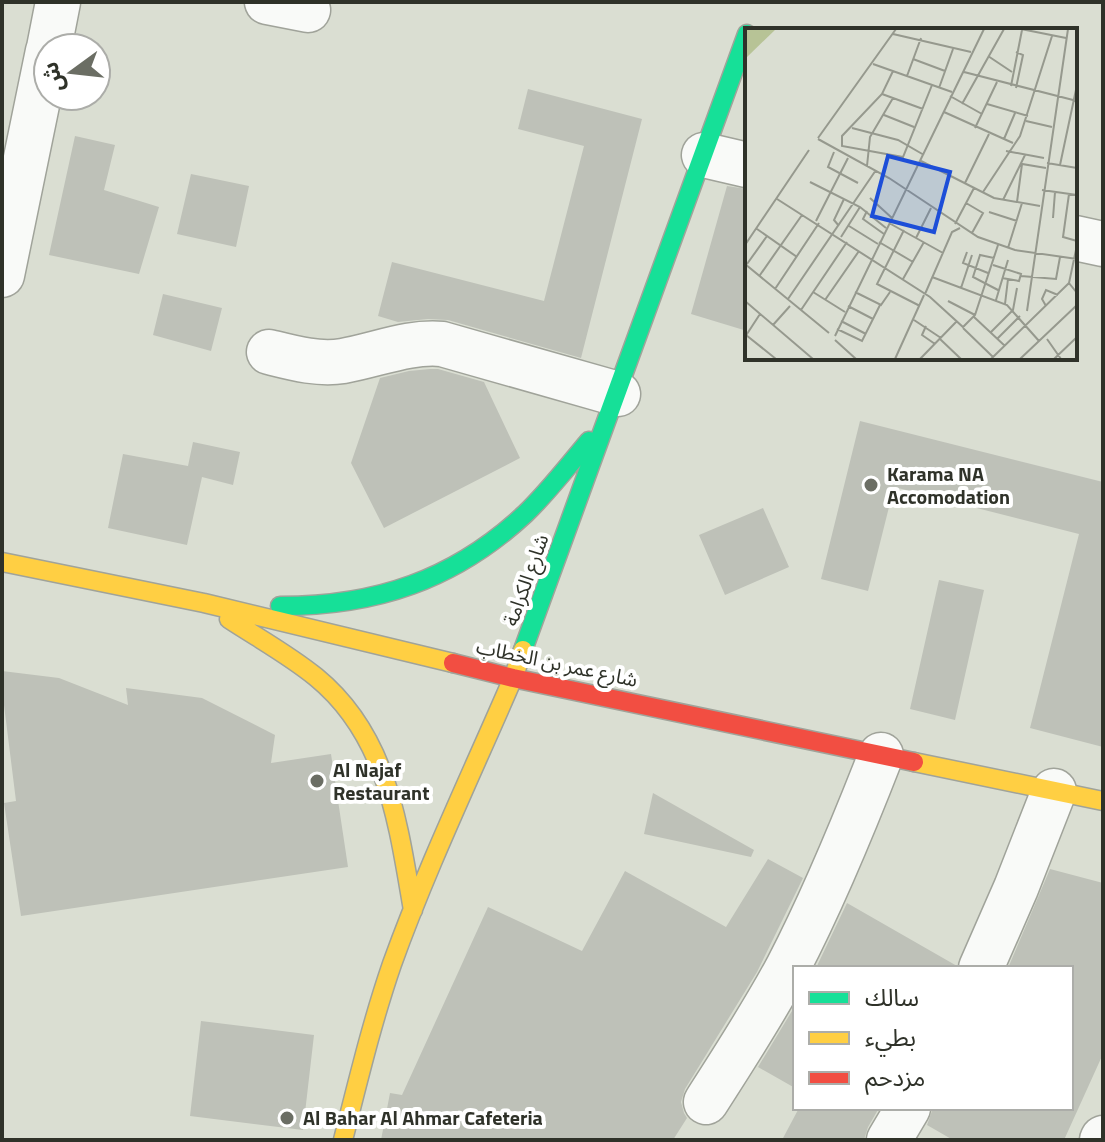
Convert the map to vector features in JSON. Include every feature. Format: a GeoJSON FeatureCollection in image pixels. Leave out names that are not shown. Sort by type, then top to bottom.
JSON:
{"type":"FeatureCollection","features":[{"type":"Feature","properties":{"kind":"main road","name":"شارع الكرامة"},"geometry":{"type":"LineString","coordinates":[[343,1140],[374,1020],[392,965],[513,678],[745,41]]}},
{"type":"Feature","properties":{"kind":"main road"},"geometry":{"type":"LineString","coordinates":[[204,603],[293,607],[335,604],[377,597],[417,584],[455,566],[491,543],[523,516],[552,485],[613,406]]}},
{"type":"Feature","properties":{"kind":"main road","name":"شارع عمر بن الخطاب"},"geometry":{"type":"LineString","coordinates":[[2,562],[204,603],[513,678],[1103,801]]}},
{"type":"Feature","properties":{"kind":"main road"},"geometry":{"type":"LineString","coordinates":[[204,603],[318,679],[348,708],[363,730],[387,780],[413,910]]}},
{"type":"Feature","properties":{"kind":"street"},"geometry":{"type":"LineString","coordinates":[[52,32],[58,2]]}},
{"type":"Feature","properties":{"kind":"street"},"geometry":{"type":"LineString","coordinates":[[2,275],[35,112]]}},
{"type":"Feature","properties":{"kind":"street"},"geometry":{"type":"LineString","coordinates":[[704,155],[745,165]]}},
{"type":"Feature","properties":{"kind":"street"},"geometry":{"type":"LineString","coordinates":[[1077,238],[1103,244]]}},
{"type":"Feature","properties":{"kind":"street"},"geometry":{"type":"LineString","coordinates":[[269,352],[300,360],[329,362],[416,344],[456,346],[613,406]]}},
{"type":"Feature","properties":{"kind":"street"},"geometry":{"type":"LineString","coordinates":[[706,1102],[748,1037],[794,955],[847,842],[881,755]]}},
{"type":"Feature","properties":{"kind":"street"},"geometry":{"type":"LineString","coordinates":[[982,966],[1054,791]]}},
{"type":"Feature","properties":{"kind":"street"},"geometry":{"type":"LineString","coordinates":[[889,1140],[907,1110]]}},
{"type":"Feature","properties":{"kind":"building"},"geometry":{"type":"Polygon","coordinates":[[[528,89],[642,119],[581,358],[448,320],[398,322],[378,316],[392,262],[544,301],[584,146],[518,129],[528,89]]]}},
{"type":"Feature","properties":{"kind":"building"},"geometry":{"type":"Polygon","coordinates":[[[75,136],[115,145],[104,190],[159,207],[139,274],[49,255],[75,136]]]}},
{"type":"Feature","properties":{"kind":"building"},"geometry":{"type":"Polygon","coordinates":[[[191,174],[249,186],[236,247],[177,234],[191,174]]]}},
{"type":"Feature","properties":{"kind":"building"},"geometry":{"type":"Polygon","coordinates":[[[727,186],[745,189],[745,330],[691,314],[727,186]]]}},
{"type":"Feature","properties":{"kind":"building"},"geometry":{"type":"Polygon","coordinates":[[[163,294],[222,308],[211,351],[153,335],[163,294]]]}},
{"type":"Feature","properties":{"kind":"building"},"geometry":{"type":"Polygon","coordinates":[[[438,369],[484,382],[520,458],[384,528],[351,463],[380,378],[409,371],[438,369]]]}},
{"type":"Feature","properties":{"kind":"building"},"geometry":{"type":"Polygon","coordinates":[[[860,421],[1103,482],[1103,747],[1030,728],[1079,534],[894,487],[868,591],[821,579],[860,421]]]}},
{"type":"Feature","properties":{"kind":"building"},"geometry":{"type":"Polygon","coordinates":[[[193,442],[240,452],[233,485],[202,477],[187,545],[108,528],[123,454],[188,466],[193,442]]]}},
{"type":"Feature","properties":{"kind":"building"},"geometry":{"type":"Polygon","coordinates":[[[763,508],[789,567],[725,595],[699,535],[763,508]]]}},
{"type":"Feature","properties":{"kind":"building"},"geometry":{"type":"Polygon","coordinates":[[[939,580],[984,590],[955,720],[910,709],[939,580]]]}},
{"type":"Feature","properties":{"kind":"building"},"geometry":{"type":"Polygon","coordinates":[[[2,671],[59,678],[128,705],[126,688],[202,698],[275,735],[271,763],[331,754],[348,867],[21,916],[4,803],[16,801],[2,671]]]}},
{"type":"Feature","properties":{"kind":"building"},"geometry":{"type":"Polygon","coordinates":[[[653,793],[754,850],[751,857],[644,834],[653,793]]]}},
{"type":"Feature","properties":{"kind":"building"},"geometry":{"type":"Polygon","coordinates":[[[768,859],[803,878],[757,972],[685,1089],[681,1102],[687,1118],[673,1140],[381,1140],[390,1093],[402,1095],[488,907],[582,951],[625,871],[726,927],[768,859]]]}},
{"type":"Feature","properties":{"kind":"building"},"geometry":{"type":"Polygon","coordinates":[[[1050,869],[1103,883],[1103,1054],[1064,1140],[953,1140],[927,1125],[932,1110],[1073,1110],[1073,966],[1009,966],[1050,869]]]}},
{"type":"Feature","properties":{"kind":"building"},"geometry":{"type":"Polygon","coordinates":[[[847,903],[957,966],[817,966],[847,903]]]}},
{"type":"Feature","properties":{"kind":"building"},"geometry":{"type":"Polygon","coordinates":[[[793,1009],[793,1087],[758,1067],[793,1009]]]}},
{"type":"Feature","properties":{"kind":"building"},"geometry":{"type":"Polygon","coordinates":[[[201,1021],[314,1035],[303,1130],[190,1116],[201,1021]]]}},
{"type":"Feature","properties":{"kind":"building"},"geometry":{"type":"Polygon","coordinates":[[[798,1110],[878,1110],[864,1140],[782,1140],[798,1110]]]}},
{"type":"Feature","properties":{"kind":"traffic: fast"},"geometry":{"type":"LineString","coordinates":[[523,650],[745,40]]}},
{"type":"Feature","properties":{"kind":"traffic: fast"},"geometry":{"type":"LineString","coordinates":[[280,606],[349,601],[412,585],[442,572],[498,537],[525,514],[589,441]]}},
{"type":"Feature","properties":{"kind":"traffic: slow"},"geometry":{"type":"LineString","coordinates":[[2,562],[204,603],[453,663]]}},
{"type":"Feature","properties":{"kind":"traffic: slow"},"geometry":{"type":"LineString","coordinates":[[229,619],[316,677],[340,700],[359,726],[386,783],[402,846],[413,910]]}},
{"type":"Feature","properties":{"kind":"traffic: slow"},"geometry":{"type":"LineString","coordinates":[[343,1140],[392,964],[523,650]]}},
{"type":"Feature","properties":{"kind":"traffic: slow"},"geometry":{"type":"LineString","coordinates":[[914,762],[1103,801]]}},
{"type":"Feature","properties":{"kind":"traffic: jam"},"geometry":{"type":"LineString","coordinates":[[453,663],[914,762]]}},
{"type":"Feature","properties":{"kind":"place","name":"Karama NA Accomodation"},"geometry":{"type":"Point","coordinates":[871,485]}},
{"type":"Feature","properties":{"kind":"place","name":"Al Najaf Restaurant"},"geometry":{"type":"Point","coordinates":[317,781]}},
{"type":"Feature","properties":{"kind":"place","name":"Al Bahar Al Ahmar Cafeteria"},"geometry":{"type":"Point","coordinates":[287,1118]}}]}
